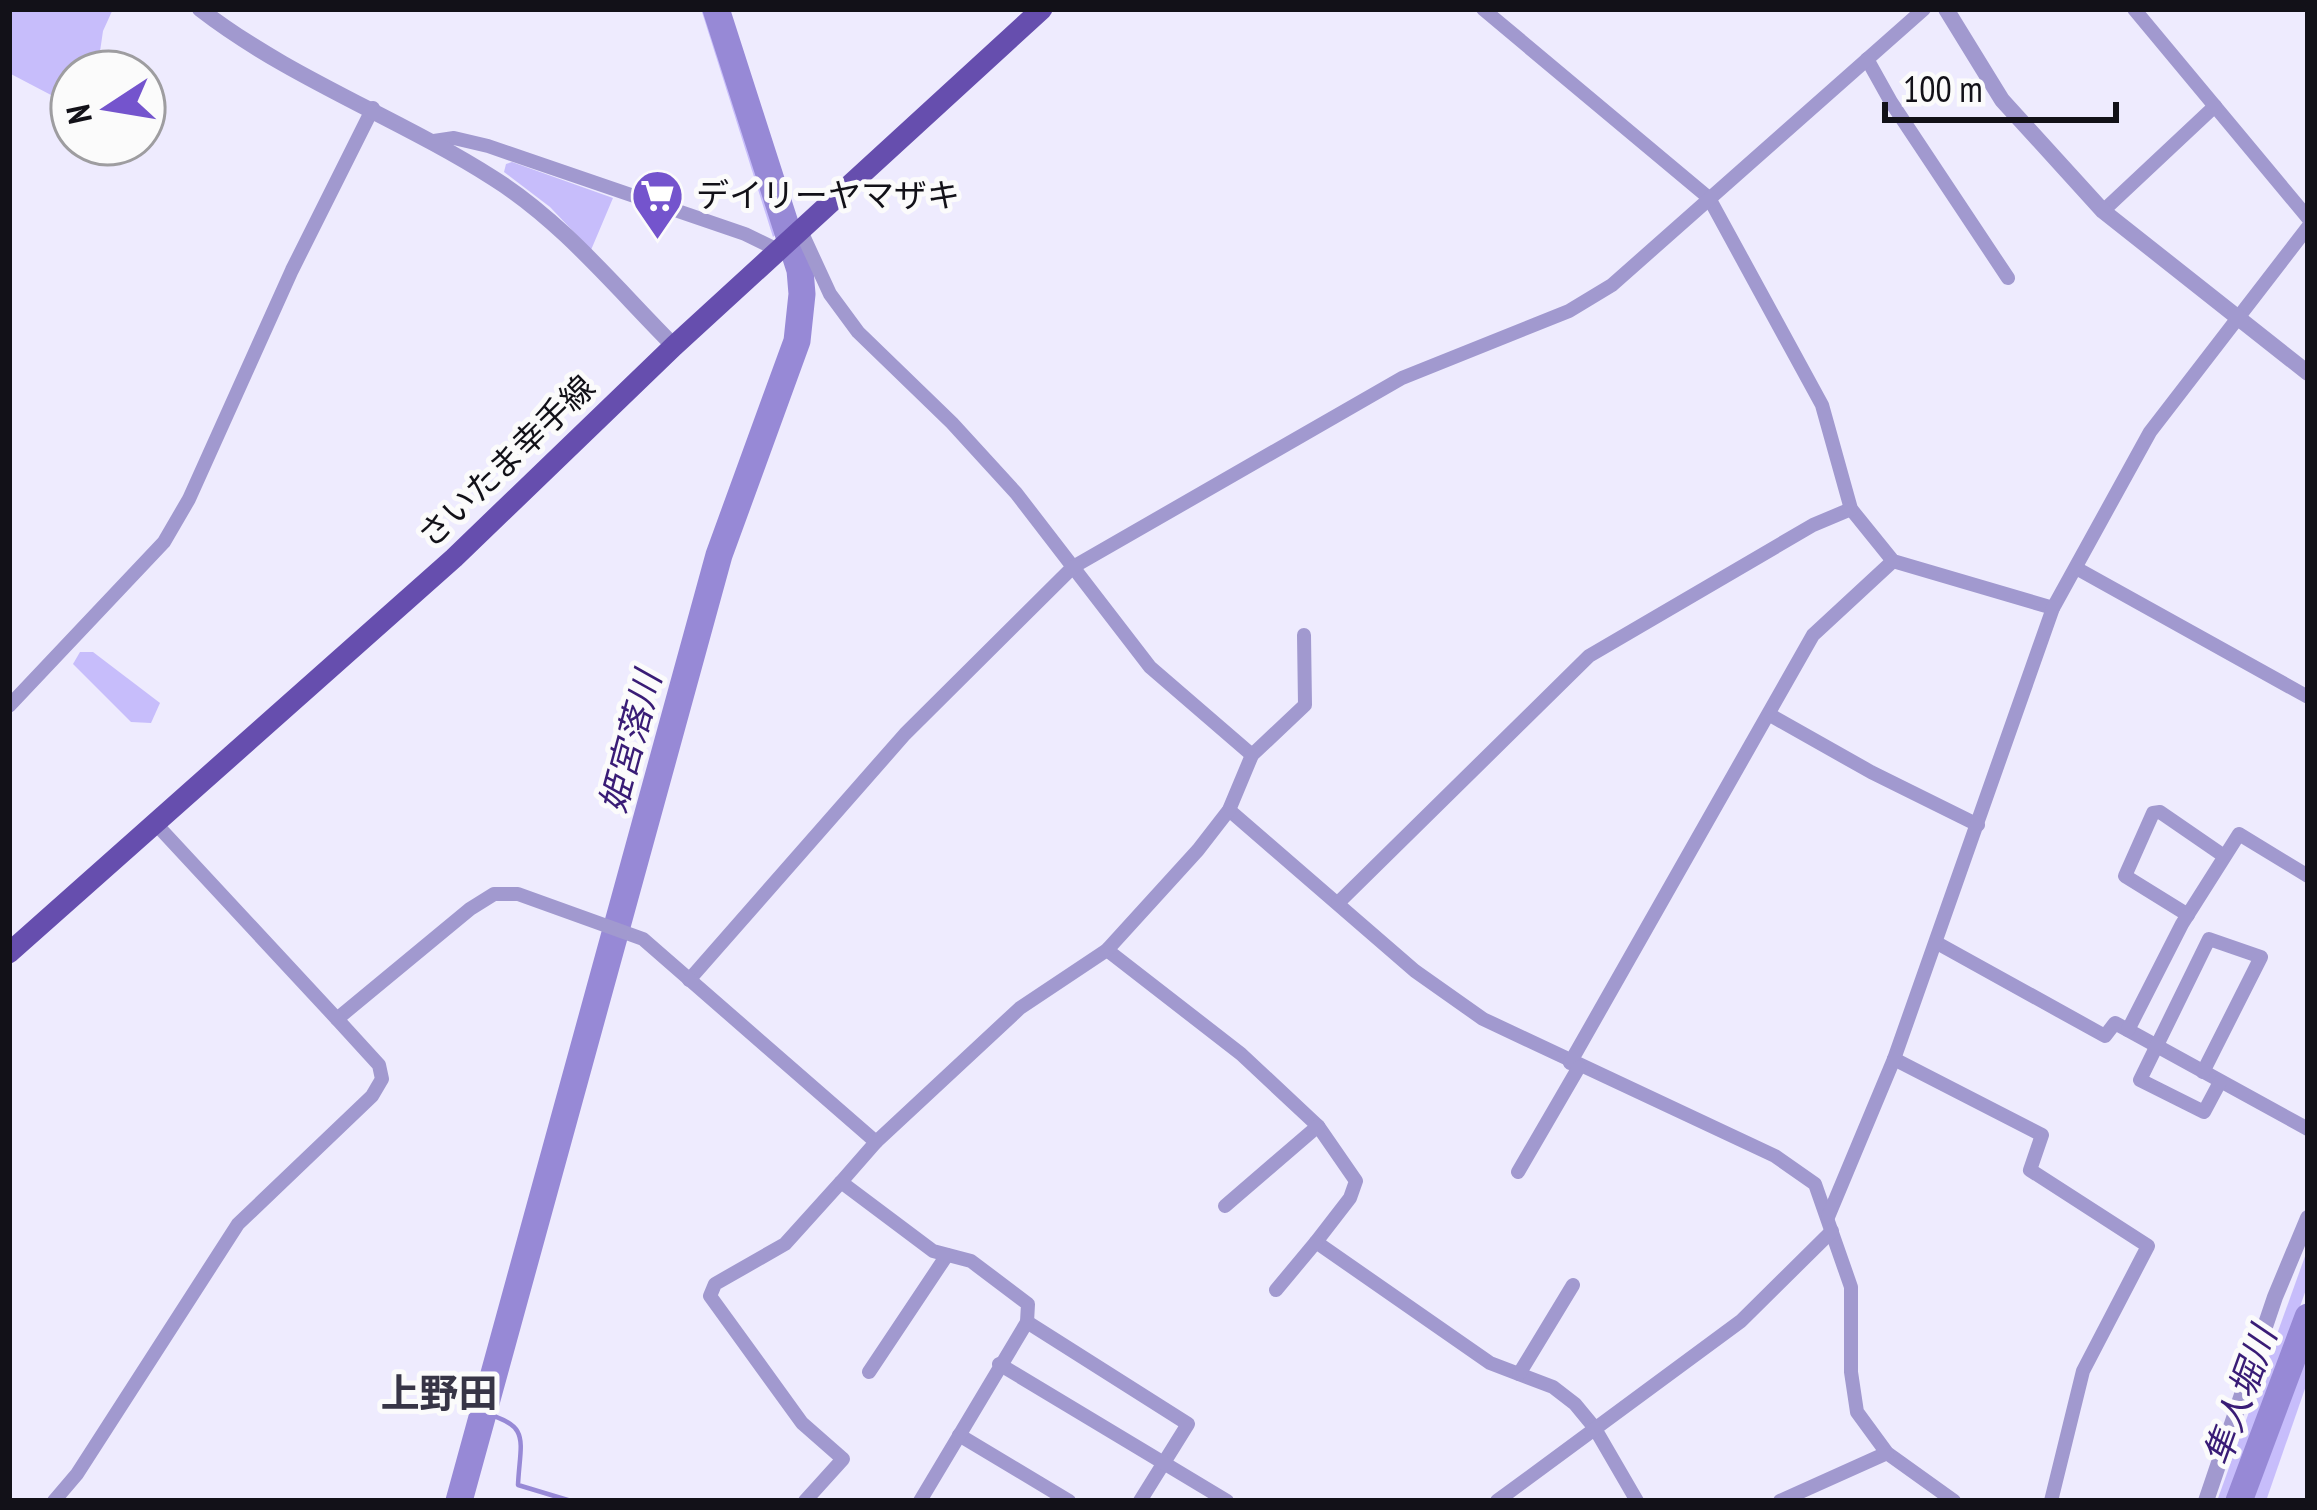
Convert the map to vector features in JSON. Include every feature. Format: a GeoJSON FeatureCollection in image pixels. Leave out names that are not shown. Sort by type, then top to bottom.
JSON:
{"type":"FeatureCollection","features":[{"type":"Feature","properties":{"kind":"main road","name":"さいたま幸手線"},"geometry":{"type":"LineString","coordinates":[[9,953],[454,558],[674,346],[1042,9]]}},
{"type":"Feature","properties":{"kind":"street"},"geometry":{"type":"LineString","coordinates":[[200,9],[246,42],[498,181],[544,217],[674,346]]}},
{"type":"Feature","properties":{"kind":"street"},"geometry":{"type":"LineString","coordinates":[[1484,9],[1709,198],[1822,405],[1851,508],[1893,561],[2053,608]]}},
{"type":"Feature","properties":{"kind":"street"},"geometry":{"type":"LineString","coordinates":[[689,980],[905,734],[1073,567],[1402,378],[1569,310],[1612,285],[1924,9]]}},
{"type":"Feature","properties":{"kind":"street"},"geometry":{"type":"LineString","coordinates":[[1946,9],[2002,100],[2103,211],[2308,373]]}},
{"type":"Feature","properties":{"kind":"street"},"geometry":{"type":"LineString","coordinates":[[1497,1501],[1741,1321],[1830,1224],[1894,1060],[2053,608],[2150,432],[2308,223],[2134,9]]}},
{"type":"Feature","properties":{"kind":"street"},"geometry":{"type":"LineString","coordinates":[[1867,59],[2008,278]]}},
{"type":"Feature","properties":{"kind":"street"},"geometry":{"type":"LineString","coordinates":[[2103,211],[2215,106]]}},
{"type":"Feature","properties":{"kind":"street"},"geometry":{"type":"LineString","coordinates":[[9,706],[164,542],[373,108]]}},
{"type":"Feature","properties":{"kind":"street"},"geometry":{"type":"LineString","coordinates":[[434,142],[454,138],[488,146],[745,235],[777,252]]}},
{"type":"Feature","properties":{"kind":"street"},"geometry":{"type":"LineString","coordinates":[[801,231],[830,293],[858,332],[952,423],[1016,494],[1150,667],[1252,755]]}},
{"type":"Feature","properties":{"kind":"street"},"geometry":{"type":"LineString","coordinates":[[1338,903],[1589,656],[1813,525],[1851,508]]}},
{"type":"Feature","properties":{"kind":"street"},"geometry":{"type":"LineString","coordinates":[[1519,1172],[1813,635],[1893,561]]}},
{"type":"Feature","properties":{"kind":"street"},"geometry":{"type":"LineString","coordinates":[[2076,568],[2308,697]]}},
{"type":"Feature","properties":{"kind":"street"},"geometry":{"type":"LineString","coordinates":[[805,1501],[843,1459],[802,1424],[710,1296],[715,1284],[784,1244],[876,1142],[1020,1008],[1107,950],[1198,850],[1228,810],[1252,755],[1305,705],[1304,635]]}},
{"type":"Feature","properties":{"kind":"street"},"geometry":{"type":"LineString","coordinates":[[1770,715],[1978,825]]}},
{"type":"Feature","properties":{"kind":"street"},"geometry":{"type":"LineString","coordinates":[[1228,810],[1415,971],[1483,1019],[1775,1156],[1815,1184],[1851,1287],[1851,1372],[1857,1412],[1887,1453],[1954,1501]]}},
{"type":"Feature","properties":{"kind":"street"},"geometry":{"type":"LineString","coordinates":[[2188,915],[2125,876],[2153,813],[2160,812],[2224,856]]}},
{"type":"Feature","properties":{"kind":"street"},"geometry":{"type":"LineString","coordinates":[[54,1501],[238,1223],[372,1096],[382,1079],[379,1065],[338,1018],[155,824]]}},
{"type":"Feature","properties":{"kind":"street"},"geometry":{"type":"LineString","coordinates":[[2128,1030],[2188,915],[2240,834],[2308,877]]}},
{"type":"Feature","properties":{"kind":"street"},"geometry":{"type":"LineString","coordinates":[[338,1018],[470,909],[494,894],[518,894],[644,939],[876,1142]]}},
{"type":"Feature","properties":{"kind":"street"},"geometry":{"type":"LineString","coordinates":[[2203,1072],[2260,957],[2209,939],[2140,1080],[2204,1112],[2220,1082]]}},
{"type":"Feature","properties":{"kind":"street"},"geometry":{"type":"LineString","coordinates":[[1936,943],[2105,1036],[2115,1023],[2308,1129]]}},
{"type":"Feature","properties":{"kind":"street"},"geometry":{"type":"LineString","coordinates":[[1107,950],[1241,1054],[1318,1126],[1356,1181],[1350,1198],[1276,1290]]}},
{"type":"Feature","properties":{"kind":"street"},"geometry":{"type":"LineString","coordinates":[[1894,1060],[2042,1135],[2030,1170],[2148,1246],[2083,1371],[2051,1501]]}},
{"type":"Feature","properties":{"kind":"street"},"geometry":{"type":"LineString","coordinates":[[1225,1206],[1318,1126]]}},
{"type":"Feature","properties":{"kind":"street"},"geometry":{"type":"LineString","coordinates":[[841,1182],[933,1251],[971,1261],[1028,1304],[1027,1322],[920,1501]]}},
{"type":"Feature","properties":{"kind":"street"},"geometry":{"type":"LineString","coordinates":[[2206,1501],[2275,1297],[2308,1218]]}},
{"type":"Feature","properties":{"kind":"street"},"geometry":{"type":"LineString","coordinates":[[1316,1242],[1490,1363],[1553,1387],[1575,1404],[1594,1427],[1637,1501]]}},
{"type":"Feature","properties":{"kind":"street"},"geometry":{"type":"LineString","coordinates":[[869,1372],[946,1255]]}},
{"type":"Feature","properties":{"kind":"street"},"geometry":{"type":"LineString","coordinates":[[1519,1374],[1573,1285]]}},
{"type":"Feature","properties":{"kind":"street"},"geometry":{"type":"LineString","coordinates":[[1027,1322],[1188,1424],[1140,1501]]}},
{"type":"Feature","properties":{"kind":"street"},"geometry":{"type":"LineString","coordinates":[[999,1364],[1226,1501]]}},
{"type":"Feature","properties":{"kind":"street"},"geometry":{"type":"LineString","coordinates":[[959,1435],[1069,1501]]}},
{"type":"Feature","properties":{"kind":"street"},"geometry":{"type":"LineString","coordinates":[[1780,1501],[1887,1453]]}},
{"type":"Feature","properties":{"kind":"shaded area"},"geometry":{"type":"Polygon","coordinates":[[[9,9],[113,9],[101,48],[48,48],[48,93],[9,73],[9,9]]]}},
{"type":"Feature","properties":{"kind":"shaded area"},"geometry":{"type":"Polygon","coordinates":[[[701,9],[709,9],[780,231],[773,237],[701,9]]]}},
{"type":"Feature","properties":{"kind":"shaded area"},"geometry":{"type":"Polygon","coordinates":[[[512,162],[613,198],[591,250],[550,207],[504,172],[512,162]]]}},
{"type":"Feature","properties":{"kind":"shaded area"},"geometry":{"type":"Polygon","coordinates":[[[80,652],[93,652],[160,703],[151,723],[131,722],[73,664],[80,652]]]}},
{"type":"Feature","properties":{"kind":"shaded area"},"geometry":{"type":"Polygon","coordinates":[[[2308,1248],[2308,1284],[2231,1501],[2217,1501],[2308,1248]]]}},
{"type":"Feature","properties":{"kind":"shaded area"},"geometry":{"type":"Polygon","coordinates":[[[2308,1341],[2308,1380],[2266,1501],[2251,1501],[2308,1341]]]}},
{"type":"Feature","properties":{"kind":"waterway","name":"姫宮落川"},"geometry":{"type":"LineString","coordinates":[[459,1501],[719,555],[797,341],[800,270],[716,9]]}},
{"type":"Feature","properties":{"kind":"waterway","name":"隼人堀川"},"geometry":{"type":"LineString","coordinates":[[2239,1501],[2308,1317]]}},
{"type":"Feature","properties":{"kind":"waterway"},"geometry":{"type":"LineString","coordinates":[[483,1413],[509,1423],[520,1437],[518,1485],[571,1501]]}},
{"type":"Feature","properties":{"kind":"place","name":"デイリーヤマザキ"},"geometry":{"type":"Point","coordinates":[657,241]}},
{"type":"Feature","properties":{"kind":"district","name":"上野田"},"geometry":{"type":"Point","coordinates":[439,1393]}}]}
